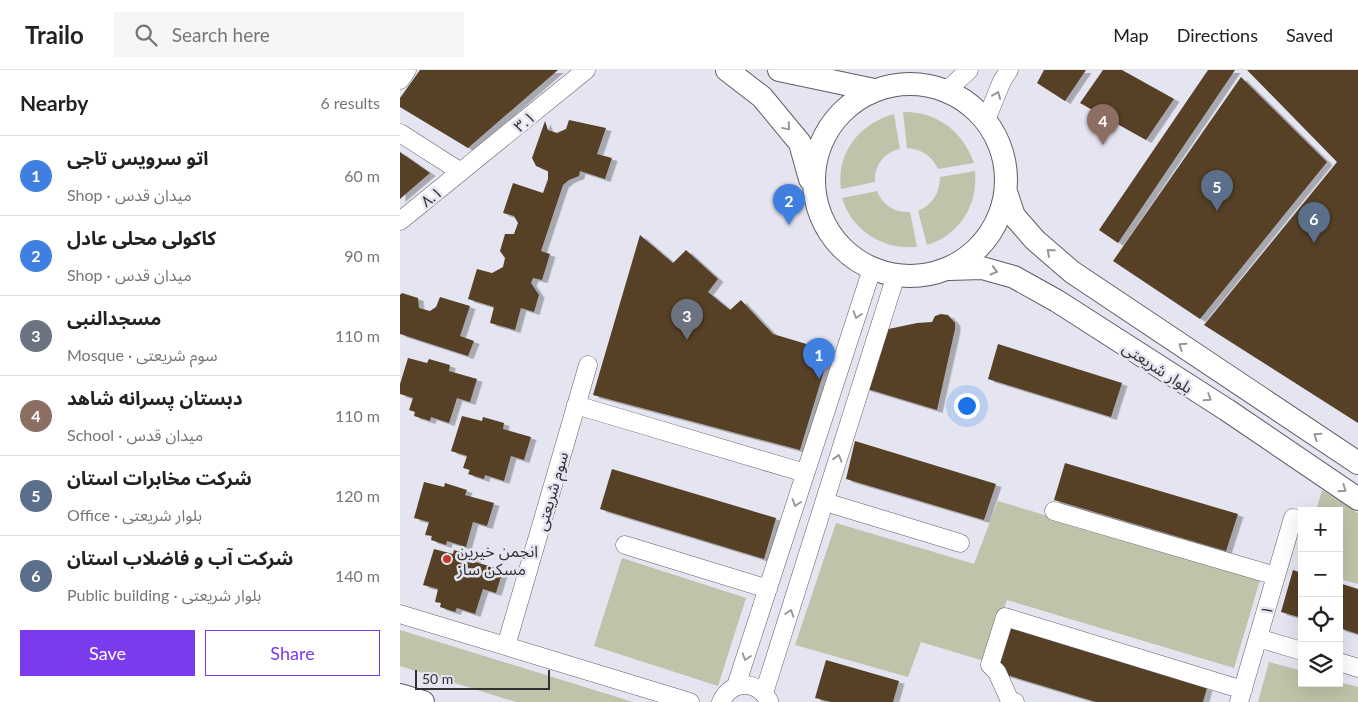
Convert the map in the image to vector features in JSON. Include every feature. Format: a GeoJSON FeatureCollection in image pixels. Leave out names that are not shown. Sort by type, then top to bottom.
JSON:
{"type":"FeatureCollection","features":[{"type":"Feature","properties":{"kind":"main road"},"geometry":{"type":"LineString","coordinates":[[727,70],[762,96],[800,142],[820,217],[833,238],[850,256],[872,269],[896,275],[921,276],[946,270],[968,257],[986,239],[999,217],[1006,192],[1006,166],[999,142],[986,120],[968,103],[946,90],[922,84],[898,84],[874,90],[852,103],[833,121],[820,142],[814,167],[814,193]]}},
{"type":"Feature","properties":{"kind":"main road"},"geometry":{"type":"LineString","coordinates":[[762,96],[768,98],[776,94],[780,86],[774,70]]}},
{"type":"Feature","properties":{"kind":"main road"},"geometry":{"type":"LineString","coordinates":[[780,70],[874,90]]}},
{"type":"Feature","properties":{"kind":"main road","name":"بلوار شریعتی"},"geometry":{"type":"LineString","coordinates":[[1006,192],[1014,216],[1035,240],[1072,272],[1358,463]]}},
{"type":"Feature","properties":{"kind":"main road","name":"بلوار شریعتی"},"geometry":{"type":"LineString","coordinates":[[946,270],[982,268],[1014,277],[1057,302],[1227,410],[1358,499]]}},
{"type":"Feature","properties":{"kind":"main road"},"geometry":{"type":"LineString","coordinates":[[400,695],[423,702]]}},
{"type":"Feature","properties":{"kind":"street"},"geometry":{"type":"LineString","coordinates":[[400,80],[407,70]]}},
{"type":"Feature","properties":{"kind":"street","name":"۳.۱"},"geometry":{"type":"LineString","coordinates":[[461,172],[586,70]]}},
{"type":"Feature","properties":{"kind":"street"},"geometry":{"type":"LineString","coordinates":[[946,90],[969,70]]}},
{"type":"Feature","properties":{"kind":"street"},"geometry":{"type":"LineString","coordinates":[[986,120],[1002,81],[1010,70]]}},
{"type":"Feature","properties":{"kind":"street"},"geometry":{"type":"LineString","coordinates":[[400,133],[461,172]]}},
{"type":"Feature","properties":{"kind":"street","name":"۸.۱"},"geometry":{"type":"LineString","coordinates":[[400,221],[461,172]]}},
{"type":"Feature","properties":{"kind":"street"},"geometry":{"type":"LineString","coordinates":[[736,686],[872,269]]}},
{"type":"Feature","properties":{"kind":"street"},"geometry":{"type":"LineString","coordinates":[[721,702],[729,690],[736,686],[751,686],[767,698],[825,502],[896,275]]}},
{"type":"Feature","properties":{"kind":"street","name":"سوم شریعتی"},"geometry":{"type":"LineString","coordinates":[[506,646],[588,365]]}},
{"type":"Feature","properties":{"kind":"street"},"geometry":{"type":"LineString","coordinates":[[576,404],[805,473]]}},
{"type":"Feature","properties":{"kind":"street"},"geometry":{"type":"LineString","coordinates":[[825,502],[960,543]]}},
{"type":"Feature","properties":{"kind":"street"},"geometry":{"type":"LineString","coordinates":[[1054,511],[1276,576]]}},
{"type":"Feature","properties":{"kind":"street","name":"۱"},"geometry":{"type":"LineString","coordinates":[[1241,696],[1293,518]]}},
{"type":"Feature","properties":{"kind":"street"},"geometry":{"type":"LineString","coordinates":[[625,545],[768,589]]}},
{"type":"Feature","properties":{"kind":"street"},"geometry":{"type":"LineString","coordinates":[[400,614],[690,702]]}},
{"type":"Feature","properties":{"kind":"street"},"geometry":{"type":"LineString","coordinates":[[1014,702],[1010,700],[998,672],[990,665],[1005,617],[1241,696]]}},
{"type":"Feature","properties":{"kind":"street"},"geometry":{"type":"LineString","coordinates":[[1258,638],[1298,650]]}},
{"type":"Feature","properties":{"kind":"street"},"geometry":{"type":"LineString","coordinates":[[1343,663],[1358,668]]}},
{"type":"Feature","properties":{"kind":"green space"},"geometry":{"type":"Polygon","coordinates":[[[903,112],[926,115],[947,125],[963,141],[974,163],[938,169],[933,160],[926,154],[907,148],[903,112]]]}},
{"type":"Feature","properties":{"kind":"green space"},"geometry":{"type":"Polygon","coordinates":[[[894,114],[900,149],[889,153],[881,161],[876,171],[875,182],[841,189],[842,163],[853,141],[871,124],[894,114]]]}},
{"type":"Feature","properties":{"kind":"green space"},"geometry":{"type":"Polygon","coordinates":[[[975,171],[973,196],[970,207],[964,217],[949,234],[927,245],[918,211],[934,198],[939,188],[940,177],[975,171]]]}},
{"type":"Feature","properties":{"kind":"green space"},"geometry":{"type":"Polygon","coordinates":[[[877,191],[882,200],[890,207],[899,211],[910,212],[917,247],[904,247],[881,242],[861,229],[853,220],[842,198],[877,191]]]}},
{"type":"Feature","properties":{"kind":"green space"},"geometry":{"type":"Polygon","coordinates":[[[1322,490],[1358,513],[1358,584],[1343,580],[1343,507],[1317,507],[1322,490]]]}},
{"type":"Feature","properties":{"kind":"green space"},"geometry":{"type":"Polygon","coordinates":[[[998,501],[1260,580],[1234,668],[1007,600],[984,661],[921,642],[908,677],[795,645],[836,523],[974,564],[998,501]]]}},
{"type":"Feature","properties":{"kind":"green space"},"geometry":{"type":"Polygon","coordinates":[[[622,558],[746,598],[718,686],[594,646],[622,558]]]}},
{"type":"Feature","properties":{"kind":"green space"},"geometry":{"type":"Polygon","coordinates":[[[400,630],[633,702],[516,702],[400,666],[400,630]]]}},
{"type":"Feature","properties":{"kind":"green space"},"geometry":{"type":"Polygon","coordinates":[[[1269,662],[1298,670],[1298,687],[1343,687],[1343,683],[1358,687],[1358,702],[1258,702],[1269,662]]]}},
{"type":"Feature","properties":{"kind":"building"},"geometry":{"type":"Polygon","coordinates":[[[420,70],[558,70],[468,148],[400,107],[400,98],[420,70]]]}},
{"type":"Feature","properties":{"kind":"building"},"geometry":{"type":"Polygon","coordinates":[[[1044,70],[1086,70],[1065,101],[1037,83],[1044,70]]]}},
{"type":"Feature","properties":{"kind":"building"},"geometry":{"type":"Polygon","coordinates":[[[1103,70],[1122,70],[1174,99],[1146,140],[1080,103],[1103,70]]]}},
{"type":"Feature","properties":{"kind":"building"},"geometry":{"type":"Polygon","coordinates":[[[1208,70],[1235,70],[1118,243],[1099,230],[1208,70]]]}},
{"type":"Feature","properties":{"kind":"building"},"geometry":{"type":"Polygon","coordinates":[[[1247,70],[1358,70],[1358,423],[1204,325],[1337,162],[1247,70]]]}},
{"type":"Feature","properties":{"kind":"building"},"geometry":{"type":"Polygon","coordinates":[[[1241,77],[1327,162],[1200,319],[1113,261],[1241,77]]]}},
{"type":"Feature","properties":{"kind":"building"},"geometry":{"type":"Polygon","coordinates":[[[569,120],[606,128],[597,154],[612,158],[605,179],[580,171],[579,176],[563,185],[541,251],[550,254],[542,280],[533,278],[531,283],[539,295],[534,312],[521,308],[515,330],[490,323],[494,307],[468,299],[477,269],[492,273],[503,267],[505,258],[500,251],[505,234],[514,234],[518,223],[514,216],[503,213],[513,183],[543,193],[548,179],[548,171],[536,166],[532,158],[545,121],[548,130],[557,133],[566,129],[569,120]]]}},
{"type":"Feature","properties":{"kind":"building"},"geometry":{"type":"Polygon","coordinates":[[[400,152],[430,173],[400,199],[400,152]]]}},
{"type":"Feature","properties":{"kind":"building"},"geometry":{"type":"Polygon","coordinates":[[[640,235],[673,263],[686,250],[718,279],[708,292],[730,310],[741,300],[773,334],[830,351],[800,450],[593,395],[640,235]]]}},
{"type":"Feature","properties":{"kind":"building"},"geometry":{"type":"Polygon","coordinates":[[[402,293],[418,298],[419,308],[430,311],[436,307],[440,297],[470,306],[460,336],[474,341],[468,356],[400,334],[400,295],[402,293]]]}},
{"type":"Feature","properties":{"kind":"building"},"geometry":{"type":"Polygon","coordinates":[[[941,314],[948,315],[955,323],[955,329],[937,410],[861,387],[879,331],[917,323],[932,322],[935,316],[941,314]]]}},
{"type":"Feature","properties":{"kind":"building"},"geometry":{"type":"Polygon","coordinates":[[[998,344],[1122,383],[1111,417],[988,379],[998,344]]]}},
{"type":"Feature","properties":{"kind":"building"},"geometry":{"type":"Polygon","coordinates":[[[408,358],[427,363],[429,359],[450,365],[449,371],[477,379],[470,402],[457,398],[449,423],[431,417],[430,421],[414,416],[415,412],[409,410],[413,398],[400,394],[400,384],[408,358]]]}},
{"type":"Feature","properties":{"kind":"building"},"geometry":{"type":"Polygon","coordinates":[[[462,416],[482,421],[483,417],[504,423],[503,429],[531,437],[524,460],[511,456],[504,481],[485,475],[484,479],[468,474],[470,470],[463,468],[467,456],[451,451],[462,416]]]}},
{"type":"Feature","properties":{"kind":"building"},"geometry":{"type":"Polygon","coordinates":[[[855,441],[996,484],[984,520],[846,479],[855,441]]]}},
{"type":"Feature","properties":{"kind":"building"},"geometry":{"type":"Polygon","coordinates":[[[1065,463],[1238,514],[1226,551],[1054,500],[1065,463]]]}},
{"type":"Feature","properties":{"kind":"building"},"geometry":{"type":"Polygon","coordinates":[[[612,469],[776,518],[764,559],[600,509],[612,469]]]}},
{"type":"Feature","properties":{"kind":"building"},"geometry":{"type":"Polygon","coordinates":[[[424,482],[444,487],[445,483],[467,490],[465,495],[494,503],[487,526],[473,522],[466,547],[447,541],[446,545],[431,540],[432,536],[425,535],[429,522],[414,518],[424,482]]]}},
{"type":"Feature","properties":{"kind":"building"},"geometry":{"type":"Polygon","coordinates":[[[434,549],[453,554],[454,550],[476,557],[475,562],[503,570],[496,593],[483,589],[475,614],[457,608],[455,612],[440,607],[441,603],[435,602],[438,589],[423,585],[434,549]]]}},
{"type":"Feature","properties":{"kind":"building"},"geometry":{"type":"Polygon","coordinates":[[[1293,570],[1298,572],[1298,617],[1281,612],[1293,570]]]}},
{"type":"Feature","properties":{"kind":"building"},"geometry":{"type":"Polygon","coordinates":[[[1343,584],[1358,589],[1358,634],[1343,629],[1343,584]]]}},
{"type":"Feature","properties":{"kind":"building"},"geometry":{"type":"Polygon","coordinates":[[[1011,628],[1207,688],[1203,702],[1096,702],[997,672],[1011,628]]]}},
{"type":"Feature","properties":{"kind":"building"},"geometry":{"type":"Polygon","coordinates":[[[826,660],[899,681],[893,702],[831,702],[815,698],[826,660]]]}},
{"type":"Feature","properties":{"kind":"place","name":"دبستان پسرانه شاهد"},"geometry":{"type":"Point","coordinates":[1103,145]}},
{"type":"Feature","properties":{"kind":"place","name":"شرکت مخابرات استان"},"geometry":{"type":"Point","coordinates":[1217,211]}},
{"type":"Feature","properties":{"kind":"place","name":"کاکولی محلی عادل"},"geometry":{"type":"Point","coordinates":[789,225]}},
{"type":"Feature","properties":{"kind":"place","name":"شرکت آب و فاضلاب استان"},"geometry":{"type":"Point","coordinates":[1314,243]}},
{"type":"Feature","properties":{"kind":"place","name":"مسجدالنبی"},"geometry":{"type":"Point","coordinates":[687,340]}},
{"type":"Feature","properties":{"kind":"place","name":"اتو سرویس تاجی"},"geometry":{"type":"Point","coordinates":[819,379]}},
{"type":"Feature","properties":{"kind":"place","name":"انجمن خیرین مسکن ساز"},"geometry":{"type":"Point","coordinates":[447,559]}}]}
